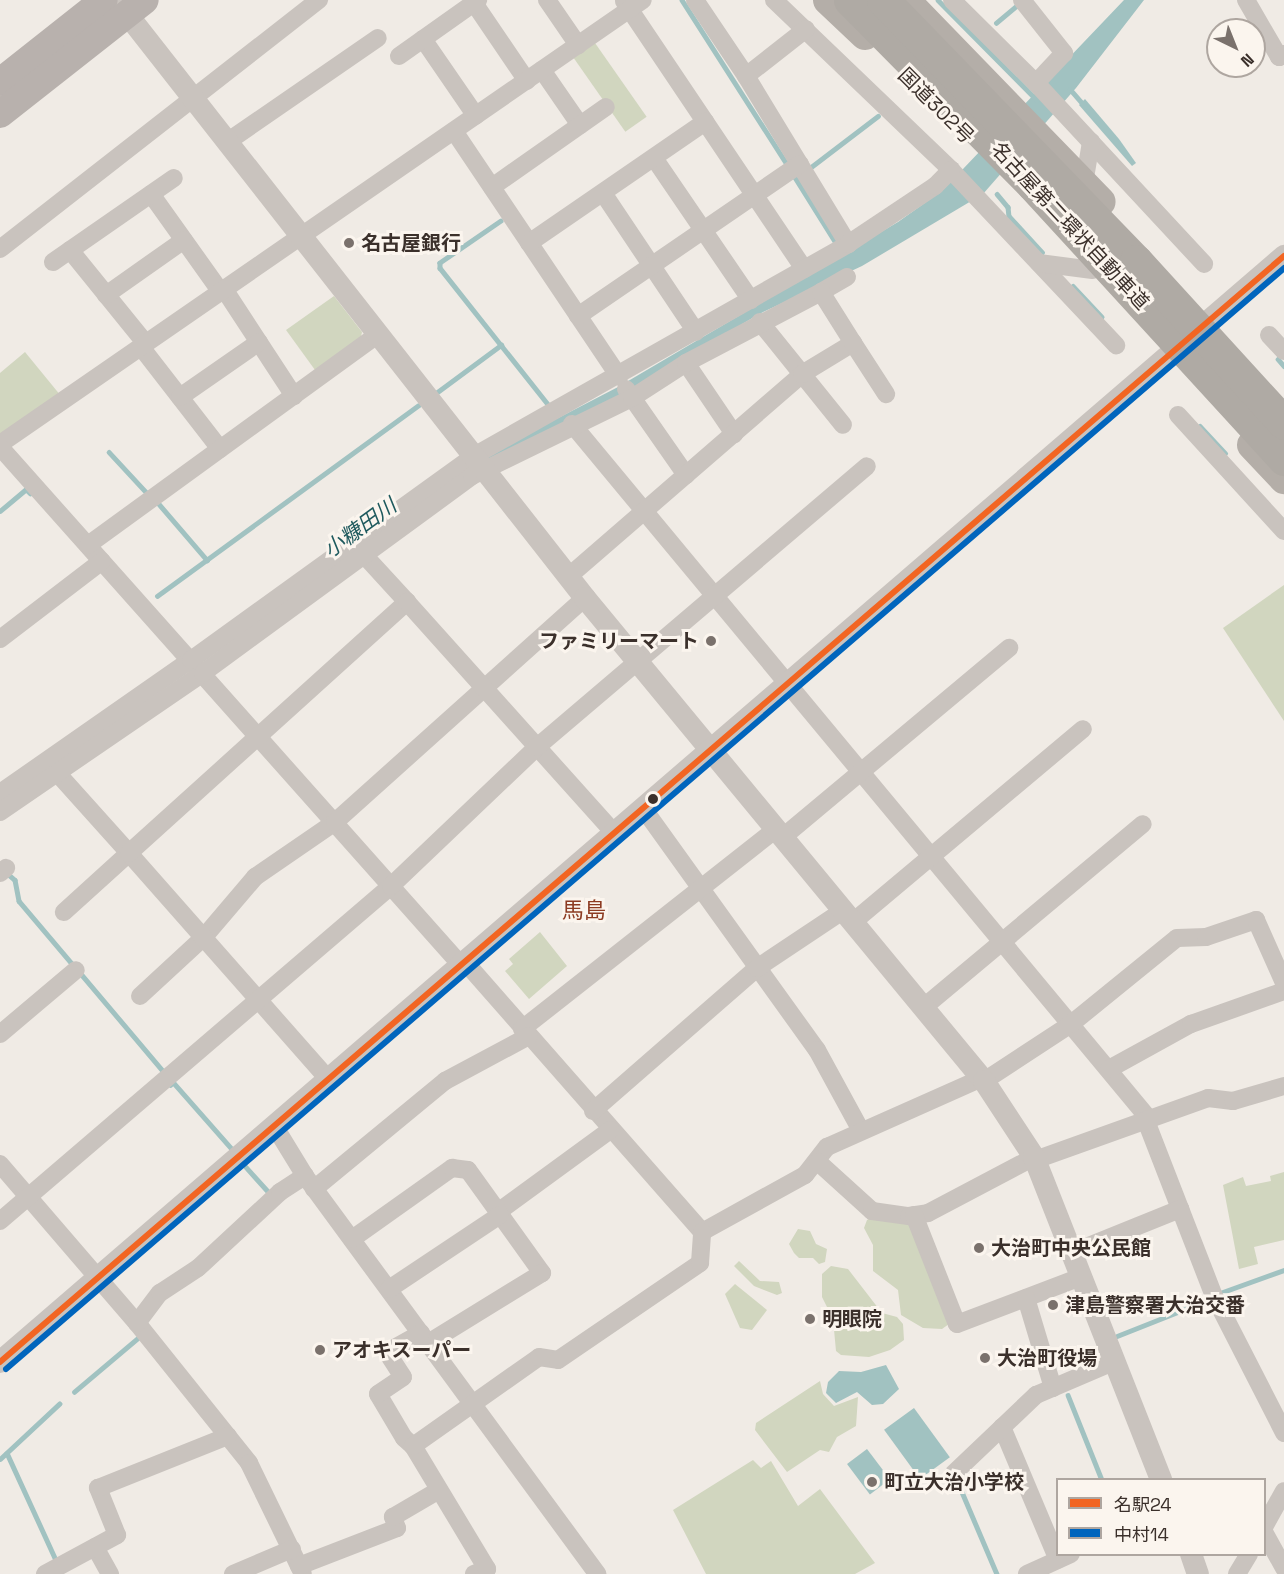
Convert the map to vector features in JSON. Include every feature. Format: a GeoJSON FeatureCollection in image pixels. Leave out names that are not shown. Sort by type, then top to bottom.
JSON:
{"type":"FeatureCollection","features":[{"type":"Feature","properties":{"kind":"highway","name":"国道302号"},"geometry":{"type":"LineString","coordinates":[[828,0],[978,147],[1284,479]]}},
{"type":"Feature","properties":{"kind":"highway","name":"名古屋第二環状自動車道"},"geometry":{"type":"LineString","coordinates":[[849,0],[1033,185],[1284,459]]}},
{"type":"Feature","properties":{"kind":"highway","name":"名古屋第二環状自動車道"},"geometry":{"type":"LineString","coordinates":[[883,0],[1097,219],[1284,423]]}},
{"type":"Feature","properties":{"kind":"highway"},"geometry":{"type":"LineString","coordinates":[[905,0],[1040,136],[1284,401]]}},
{"type":"Feature","properties":{"kind":"main road"},"geometry":{"type":"LineString","coordinates":[[0,82],[123,4]]}},
{"type":"Feature","properties":{"kind":"main road"},"geometry":{"type":"LineString","coordinates":[[0,114],[123,4]]}},
{"type":"Feature","properties":{"kind":"street"},"geometry":{"type":"LineString","coordinates":[[0,249],[319,0]]}},
{"type":"Feature","properties":{"kind":"street"},"geometry":{"type":"LineString","coordinates":[[547,0],[578,45]]}},
{"type":"Feature","properties":{"kind":"street"},"geometry":{"type":"LineString","coordinates":[[695,0],[746,76],[793,169],[843,247]]}},
{"type":"Feature","properties":{"kind":"street"},"geometry":{"type":"LineString","coordinates":[[774,0],[953,173],[1116,345]]}},
{"type":"Feature","properties":{"kind":"street"},"geometry":{"type":"LineString","coordinates":[[952,0],[1036,83],[1204,264]]}},
{"type":"Feature","properties":{"kind":"street"},"geometry":{"type":"LineString","coordinates":[[1022,0],[1064,53],[1036,83]]}},
{"type":"Feature","properties":{"kind":"street"},"geometry":{"type":"LineString","coordinates":[[1246,0],[1279,57],[1284,54]]}},
{"type":"Feature","properties":{"kind":"street"},"geometry":{"type":"LineString","coordinates":[[399,56],[476,1],[526,81]]}},
{"type":"Feature","properties":{"kind":"street"},"geometry":{"type":"LineString","coordinates":[[413,1446],[539,1357],[558,1360],[700,1263],[702,1232],[593,1111],[526,1032],[392,886],[0,446],[578,45],[632,3],[705,123],[804,269]]}},
{"type":"Feature","properties":{"kind":"street"},"geometry":{"type":"LineString","coordinates":[[123,4],[227,142],[568,577],[983,1079],[1034,1158],[1161,1478]]}},
{"type":"Feature","properties":{"kind":"street"},"geometry":{"type":"LineString","coordinates":[[746,76],[806,29]]}},
{"type":"Feature","properties":{"kind":"street"},"geometry":{"type":"LineString","coordinates":[[227,142],[378,38]]}},
{"type":"Feature","properties":{"kind":"street"},"geometry":{"type":"LineString","coordinates":[[423,39],[476,116]]}},
{"type":"Feature","properties":{"kind":"street"},"geometry":{"type":"LineString","coordinates":[[542,70],[580,125]]}},
{"type":"Feature","properties":{"kind":"street"},"geometry":{"type":"LineString","coordinates":[[492,187],[606,107]]}},
{"type":"Feature","properties":{"kind":"street"},"geometry":{"type":"LineString","coordinates":[[530,243],[705,123]]}},
{"type":"Feature","properties":{"kind":"street"},"geometry":{"type":"LineString","coordinates":[[454,131],[686,475]]}},
{"type":"Feature","properties":{"kind":"street"},"geometry":{"type":"LineString","coordinates":[[1084,184],[1091,142]]}},
{"type":"Feature","properties":{"kind":"street"},"geometry":{"type":"LineString","coordinates":[[654,158],[751,300]]}},
{"type":"Feature","properties":{"kind":"street"},"geometry":{"type":"LineString","coordinates":[[578,316],[793,169]]}},
{"type":"Feature","properties":{"kind":"street"},"geometry":{"type":"LineString","coordinates":[[0,812],[52,767],[364,555],[478,464],[572,424],[696,332],[843,247],[953,173]]}},
{"type":"Feature","properties":{"kind":"street"},"geometry":{"type":"LineString","coordinates":[[53,262],[174,178]]}},
{"type":"Feature","properties":{"kind":"street"},"geometry":{"type":"LineString","coordinates":[[603,193],[696,332]]}},
{"type":"Feature","properties":{"kind":"street"},"geometry":{"type":"LineString","coordinates":[[151,194],[223,290],[294,396]]}},
{"type":"Feature","properties":{"kind":"street"},"geometry":{"type":"LineString","coordinates":[[106,295],[184,240]]}},
{"type":"Feature","properties":{"kind":"street"},"geometry":{"type":"LineString","coordinates":[[70,250],[220,449]]}},
{"type":"Feature","properties":{"kind":"street"},"geometry":{"type":"LineString","coordinates":[[0,1362],[1284,256]]}},
{"type":"Feature","properties":{"kind":"street"},"geometry":{"type":"LineString","coordinates":[[1039,263],[1093,270]]}},
{"type":"Feature","properties":{"kind":"street"},"geometry":{"type":"LineString","coordinates":[[197,667],[478,464],[624,386],[686,363],[847,277]]}},
{"type":"Feature","properties":{"kind":"street"},"geometry":{"type":"LineString","coordinates":[[821,292],[886,394]]}},
{"type":"Feature","properties":{"kind":"street"},"geometry":{"type":"LineString","coordinates":[[760,322],[843,425]]}},
{"type":"Feature","properties":{"kind":"street"},"geometry":{"type":"LineString","coordinates":[[88,545],[377,335]]}},
{"type":"Feature","properties":{"kind":"street"},"geometry":{"type":"LineString","coordinates":[[1269,335],[1284,351]]}},
{"type":"Feature","properties":{"kind":"street"},"geometry":{"type":"LineString","coordinates":[[180,397],[259,342]]}},
{"type":"Feature","properties":{"kind":"street"},"geometry":{"type":"LineString","coordinates":[[568,577],[802,374],[853,343]]}},
{"type":"Feature","properties":{"kind":"street"},"geometry":{"type":"LineString","coordinates":[[686,363],[734,434]]}},
{"type":"Feature","properties":{"kind":"street"},"geometry":{"type":"LineString","coordinates":[[1178,415],[1284,531]]}},
{"type":"Feature","properties":{"kind":"street"},"geometry":{"type":"LineString","coordinates":[[572,424],[1149,1119],[1180,1209],[1214,1296],[1284,1433]]}},
{"type":"Feature","properties":{"kind":"street"},"geometry":{"type":"LineString","coordinates":[[0,1221],[392,886],[537,747],[867,466]]}},
{"type":"Feature","properties":{"kind":"street"},"geometry":{"type":"LineString","coordinates":[[364,555],[614,833]]}},
{"type":"Feature","properties":{"kind":"street"},"geometry":{"type":"LineString","coordinates":[[0,639],[102,561]]}},
{"type":"Feature","properties":{"kind":"street"},"geometry":{"type":"LineString","coordinates":[[140,996],[204,937],[255,877],[335,822],[585,598]]}},
{"type":"Feature","properties":{"kind":"street"},"geometry":{"type":"LineString","coordinates":[[64,912],[407,602]]}},
{"type":"Feature","properties":{"kind":"street"},"geometry":{"type":"LineString","coordinates":[[137,1323],[160,1293],[198,1268],[280,1192],[310,1183],[445,1081],[526,1032],[699,886],[779,833],[861,772],[1009,648]]}},
{"type":"Feature","properties":{"kind":"street"},"geometry":{"type":"LineString","coordinates":[[593,1111],[757,968],[848,916],[931,856],[1083,729]]}},
{"type":"Feature","properties":{"kind":"street"},"geometry":{"type":"LineString","coordinates":[[0,793],[52,767]]}},
{"type":"Feature","properties":{"kind":"street"},"geometry":{"type":"LineString","coordinates":[[52,767],[260,999],[329,1080]]}},
{"type":"Feature","properties":{"kind":"street"},"geometry":{"type":"LineString","coordinates":[[643,808],[817,1050],[860,1129]]}},
{"type":"Feature","properties":{"kind":"street"},"geometry":{"type":"LineString","coordinates":[[924,1007],[1143,824]]}},
{"type":"Feature","properties":{"kind":"street"},"geometry":{"type":"LineString","coordinates":[[702,1232],[804,1175],[818,1162],[827,1147],[860,1129],[983,1079],[1071,1024],[1177,938],[1206,938],[1256,920],[1284,982]]}},
{"type":"Feature","properties":{"kind":"street"},"geometry":{"type":"LineString","coordinates":[[0,1034],[76,970]]}},
{"type":"Feature","properties":{"kind":"street"},"geometry":{"type":"LineString","coordinates":[[1109,1069],[1191,1024],[1284,991]]}},
{"type":"Feature","properties":{"kind":"street"},"geometry":{"type":"LineString","coordinates":[[818,1162],[872,1211],[914,1215],[928,1213],[1034,1158],[1208,1098],[1233,1101],[1284,1086]]}},
{"type":"Feature","properties":{"kind":"street"},"geometry":{"type":"LineString","coordinates":[[275,1127],[310,1183],[597,1574]]}},
{"type":"Feature","properties":{"kind":"street"},"geometry":{"type":"LineString","coordinates":[[389,1289],[499,1213],[610,1130]]}},
{"type":"Feature","properties":{"kind":"street"},"geometry":{"type":"LineString","coordinates":[[0,1164],[137,1323],[228,1436],[259,1478],[301,1570],[397,1528],[393,1517],[439,1491]]}},
{"type":"Feature","properties":{"kind":"street"},"geometry":{"type":"LineString","coordinates":[[352,1239],[452,1168],[468,1170],[542,1273],[424,1338],[387,1352],[403,1377],[378,1394],[404,1438],[413,1446],[487,1569],[474,1574]]}},
{"type":"Feature","properties":{"kind":"street"},"geometry":{"type":"LineString","coordinates":[[1071,1253],[1180,1209]]}},
{"type":"Feature","properties":{"kind":"street"},"geometry":{"type":"LineString","coordinates":[[914,1215],[957,1324],[1081,1277]]}},
{"type":"Feature","properties":{"kind":"street"},"geometry":{"type":"LineString","coordinates":[[1026,1298],[1053,1388]]}},
{"type":"Feature","properties":{"kind":"street"},"geometry":{"type":"LineString","coordinates":[[953,1473],[1036,1395],[1113,1362]]}},
{"type":"Feature","properties":{"kind":"street"},"geometry":{"type":"LineString","coordinates":[[1002,1427],[1056,1541]]}},
{"type":"Feature","properties":{"kind":"street"},"geometry":{"type":"LineString","coordinates":[[45,1574],[117,1535],[98,1488],[228,1436]]}},
{"type":"Feature","properties":{"kind":"street"},"geometry":{"type":"LineString","coordinates":[[1266,1523],[1284,1491]]}},
{"type":"Feature","properties":{"kind":"street"},"geometry":{"type":"LineString","coordinates":[[1266,1535],[1282,1558]]}},
{"type":"Feature","properties":{"kind":"street"},"geometry":{"type":"LineString","coordinates":[[95,1547],[110,1574]]}},
{"type":"Feature","properties":{"kind":"street"},"geometry":{"type":"LineString","coordinates":[[233,1574],[292,1549]]}},
{"type":"Feature","properties":{"kind":"street"},"geometry":{"type":"LineString","coordinates":[[1192,1556],[1198,1574]]}},
{"type":"Feature","properties":{"kind":"street"},"geometry":{"type":"LineString","coordinates":[[1237,1574],[1248,1556]]}},
{"type":"Feature","properties":{"kind":"street"},"geometry":{"type":"LineString","coordinates":[[1027,1574],[1066,1562]]}},
{"type":"Feature","properties":{"kind":"green space"},"geometry":{"type":"Polygon","coordinates":[[[595,43],[647,117],[625,132],[574,58],[595,43]]]}},
{"type":"Feature","properties":{"kind":"green space"},"geometry":{"type":"Polygon","coordinates":[[[334,296],[362,332],[361,337],[315,370],[286,330],[334,296]]]}},
{"type":"Feature","properties":{"kind":"green space"},"geometry":{"type":"Polygon","coordinates":[[[25,352],[61,396],[0,434],[0,373],[25,352]]]}},
{"type":"Feature","properties":{"kind":"green space"},"geometry":{"type":"Polygon","coordinates":[[[1284,585],[1284,721],[1223,628],[1284,585]]]}},
{"type":"Feature","properties":{"kind":"green space"},"geometry":{"type":"Polygon","coordinates":[[[540,932],[567,966],[529,999],[505,971],[513,964],[509,959],[540,932]]]}},
{"type":"Feature","properties":{"kind":"green space"},"geometry":{"type":"Polygon","coordinates":[[[1284,1172],[1284,1240],[1254,1247],[1258,1264],[1239,1269],[1223,1185],[1243,1177],[1246,1186],[1271,1181],[1270,1176],[1284,1172]]]}},
{"type":"Feature","properties":{"kind":"green space"},"geometry":{"type":"Polygon","coordinates":[[[873,1216],[912,1224],[949,1324],[942,1329],[923,1328],[901,1315],[898,1290],[873,1271],[873,1245],[864,1228],[867,1220],[873,1216]]]}},
{"type":"Feature","properties":{"kind":"green space"},"geometry":{"type":"Polygon","coordinates":[[[798,1229],[810,1231],[816,1244],[827,1249],[825,1262],[819,1264],[813,1258],[799,1258],[794,1253],[789,1244],[798,1229]]]}},
{"type":"Feature","properties":{"kind":"green space"},"geometry":{"type":"Polygon","coordinates":[[[739,1261],[760,1281],[779,1282],[782,1293],[777,1295],[754,1286],[734,1266],[739,1261]]]}},
{"type":"Feature","properties":{"kind":"green space"},"geometry":{"type":"Polygon","coordinates":[[[831,1266],[848,1269],[882,1313],[897,1317],[903,1324],[904,1340],[890,1350],[869,1357],[841,1355],[836,1351],[833,1319],[822,1297],[822,1274],[831,1266]]]}},
{"type":"Feature","properties":{"kind":"green space"},"geometry":{"type":"Polygon","coordinates":[[[735,1284],[767,1310],[752,1330],[740,1328],[725,1294],[735,1284]]]}},
{"type":"Feature","properties":{"kind":"green space"},"geometry":{"type":"Polygon","coordinates":[[[820,1381],[823,1394],[834,1406],[858,1397],[856,1426],[837,1437],[829,1452],[820,1450],[787,1472],[755,1430],[756,1423],[820,1381]]]}},
{"type":"Feature","properties":{"kind":"green space"},"geometry":{"type":"Polygon","coordinates":[[[753,1460],[761,1468],[771,1461],[798,1506],[820,1489],[875,1563],[855,1574],[706,1574],[673,1510],[753,1460]]]}},
{"type":"Feature","properties":{"kind":"water"},"geometry":{"type":"Polygon","coordinates":[[[1124,0],[1144,0],[1076,88],[983,194],[862,266],[759,314],[623,396],[483,465],[479,459],[618,387],[898,222],[943,190],[1124,0]]]}},
{"type":"Feature","properties":{"kind":"water"},"geometry":{"type":"Polygon","coordinates":[[[1085,99],[1136,163],[1132,166],[1079,105],[1085,99]]]}},
{"type":"Feature","properties":{"kind":"water"},"geometry":{"type":"Polygon","coordinates":[[[886,1365],[899,1389],[883,1404],[872,1405],[857,1392],[836,1403],[826,1393],[828,1382],[839,1371],[861,1372],[886,1365]]]}},
{"type":"Feature","properties":{"kind":"water"},"geometry":{"type":"Polygon","coordinates":[[[914,1408],[950,1457],[920,1479],[884,1430],[914,1408]]]}},
{"type":"Feature","properties":{"kind":"water"},"geometry":{"type":"Polygon","coordinates":[[[867,1449],[890,1479],[870,1494],[847,1464],[867,1449]]]}},
{"type":"Feature","properties":{"kind":"waterway"},"geometry":{"type":"LineString","coordinates":[[682,0],[789,167]]}},
{"type":"Feature","properties":{"kind":"waterway"},"geometry":{"type":"LineString","coordinates":[[938,0],[1037,100]]}},
{"type":"Feature","properties":{"kind":"waterway"},"geometry":{"type":"LineString","coordinates":[[996,23],[1016,6]]}},
{"type":"Feature","properties":{"kind":"waterway"},"geometry":{"type":"LineString","coordinates":[[1070,89],[1085,106]]}},
{"type":"Feature","properties":{"kind":"waterway"},"geometry":{"type":"LineString","coordinates":[[811,167],[878,116]]}},
{"type":"Feature","properties":{"kind":"waterway"},"geometry":{"type":"LineString","coordinates":[[793,174],[838,246]]}},
{"type":"Feature","properties":{"kind":"waterway"},"geometry":{"type":"LineString","coordinates":[[997,194],[1008,207],[1009,216],[1042,252]]}},
{"type":"Feature","properties":{"kind":"waterway"},"geometry":{"type":"LineString","coordinates":[[501,221],[440,263],[440,268],[550,407]]}},
{"type":"Feature","properties":{"kind":"waterway"},"geometry":{"type":"LineString","coordinates":[[1073,286],[1102,317]]}},
{"type":"Feature","properties":{"kind":"waterway"},"geometry":{"type":"LineString","coordinates":[[436,393],[501,345]]}},
{"type":"Feature","properties":{"kind":"waterway"},"geometry":{"type":"LineString","coordinates":[[1278,359],[1284,366]]}},
{"type":"Feature","properties":{"kind":"waterway"},"geometry":{"type":"LineString","coordinates":[[157,596],[418,406]]}},
{"type":"Feature","properties":{"kind":"waterway"},"geometry":{"type":"LineString","coordinates":[[1200,426],[1225,453]]}},
{"type":"Feature","properties":{"kind":"waterway"},"geometry":{"type":"LineString","coordinates":[[109,452],[147,493]]}},
{"type":"Feature","properties":{"kind":"waterway"},"geometry":{"type":"LineString","coordinates":[[0,511],[26,489],[30,493]]}},
{"type":"Feature","properties":{"kind":"waterway"},"geometry":{"type":"LineString","coordinates":[[159,504],[207,560]]}},
{"type":"Feature","properties":{"kind":"waterway"},"geometry":{"type":"LineString","coordinates":[[8,874],[15,880],[19,901],[74,966]]}},
{"type":"Feature","properties":{"kind":"waterway"},"geometry":{"type":"LineString","coordinates":[[82,975],[164,1072]]}},
{"type":"Feature","properties":{"kind":"waterway"},"geometry":{"type":"LineString","coordinates":[[170,1085],[173,1082],[232,1149]]}},
{"type":"Feature","properties":{"kind":"waterway"},"geometry":{"type":"LineString","coordinates":[[246,1167],[270,1194]]}},
{"type":"Feature","properties":{"kind":"waterway"},"geometry":{"type":"LineString","coordinates":[[1220,1293],[1284,1270]]}},
{"type":"Feature","properties":{"kind":"waterway"},"geometry":{"type":"LineString","coordinates":[[1117,1336],[1208,1300]]}},
{"type":"Feature","properties":{"kind":"waterway"},"geometry":{"type":"LineString","coordinates":[[74,1392],[138,1338]]}},
{"type":"Feature","properties":{"kind":"waterway"},"geometry":{"type":"LineString","coordinates":[[1068,1395],[1101,1478]]}},
{"type":"Feature","properties":{"kind":"waterway"},"geometry":{"type":"LineString","coordinates":[[0,1459],[59,1404]]}},
{"type":"Feature","properties":{"kind":"waterway"},"geometry":{"type":"LineString","coordinates":[[7,1453],[57,1562]]}},
{"type":"Feature","properties":{"kind":"waterway"},"geometry":{"type":"LineString","coordinates":[[959,1485],[997,1574]]}},
{"type":"Feature","properties":{"kind":"transit line","name":"名駅24"},"geometry":{"type":"LineString","coordinates":[[0,1362],[1284,256]]}},
{"type":"Feature","properties":{"kind":"transit line","name":"中村14"},"geometry":{"type":"LineString","coordinates":[[6,1369],[1284,268]]}},
{"type":"Feature","properties":{"kind":"place","name":"名古屋銀行"},"geometry":{"type":"Point","coordinates":[349,243]}},
{"type":"Feature","properties":{"kind":"place","name":"ファミリーマート"},"geometry":{"type":"Point","coordinates":[711,641]}},
{"type":"Feature","properties":{"kind":"place","name":"大治町中央公民館"},"geometry":{"type":"Point","coordinates":[979,1248]}},
{"type":"Feature","properties":{"kind":"place","name":"津島警察署大治交番"},"geometry":{"type":"Point","coordinates":[1053,1305]}},
{"type":"Feature","properties":{"kind":"place","name":"明眼院"},"geometry":{"type":"Point","coordinates":[810,1319]}},
{"type":"Feature","properties":{"kind":"place","name":"アオキスーパー"},"geometry":{"type":"Point","coordinates":[320,1350]}},
{"type":"Feature","properties":{"kind":"place","name":"大治町役場"},"geometry":{"type":"Point","coordinates":[985,1358]}},
{"type":"Feature","properties":{"kind":"place","name":"町立大治小学校"},"geometry":{"type":"Point","coordinates":[872,1482]}},
{"type":"Feature","properties":{"kind":"district","name":"馬島"},"geometry":{"type":"Point","coordinates":[584,911]}},
{"type":"Feature","properties":{"kind":"water label","name":"小糠田川"},"geometry":{"type":"Point","coordinates":[360,528]}}]}
